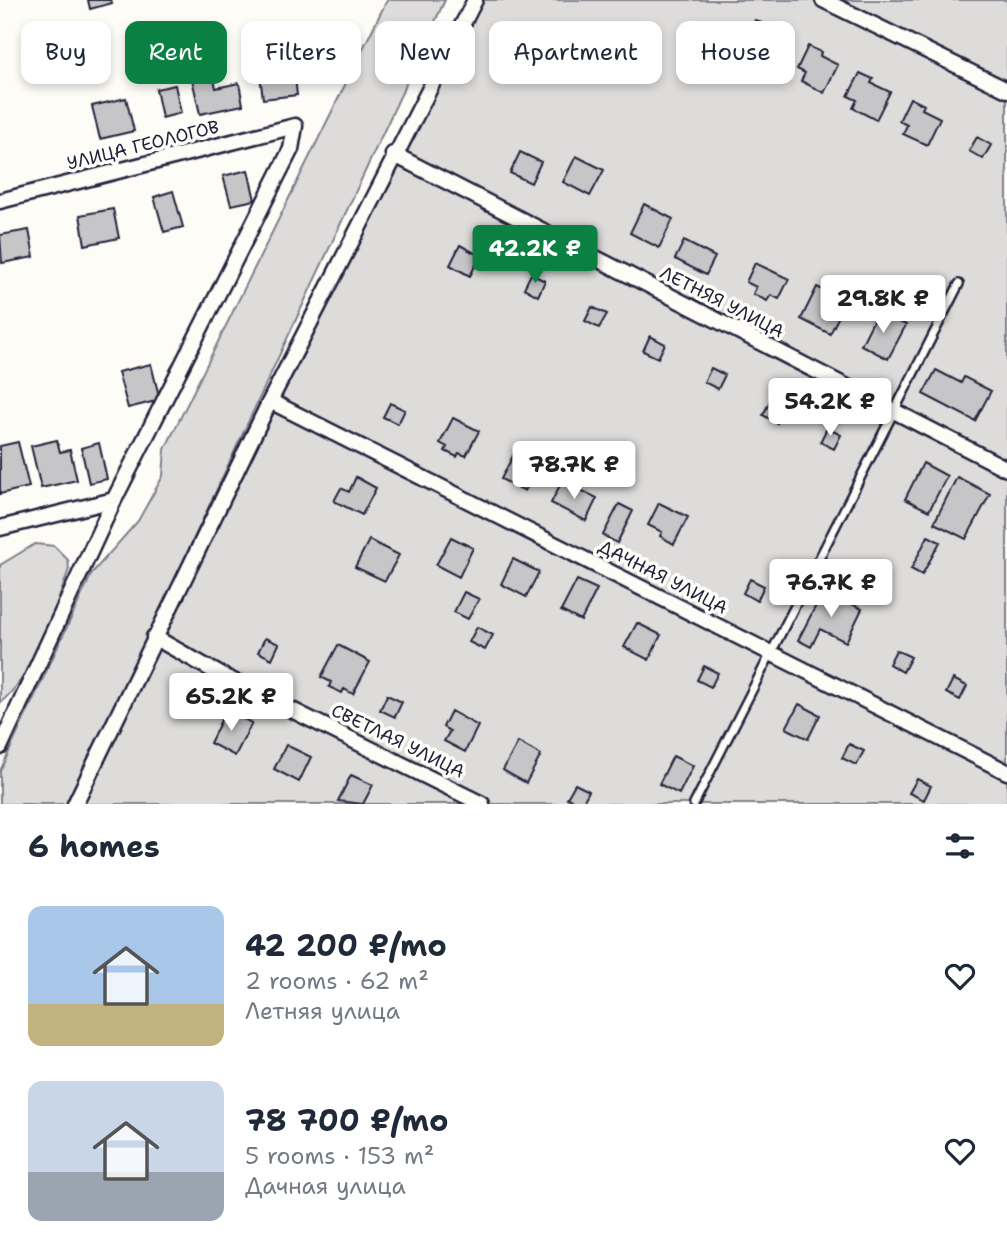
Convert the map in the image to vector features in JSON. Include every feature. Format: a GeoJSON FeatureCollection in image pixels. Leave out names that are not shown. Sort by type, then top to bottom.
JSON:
{"type":"FeatureCollection","features":[{"type":"Feature","properties":{"kind":"street"},"geometry":{"type":"LineString","coordinates":[[75,804],[270,401],[393,154],[475,0]]}},
{"type":"Feature","properties":{"kind":"street"},"geometry":{"type":"LineString","coordinates":[[823,0],[1007,90]]}},
{"type":"Feature","properties":{"kind":"street","name":"УЛИЦА ГЕОЛОГОВ"},"geometry":{"type":"LineString","coordinates":[[0,201],[295,126],[291,149],[114,500]]}},
{"type":"Feature","properties":{"kind":"street","name":"ЛЕТНЯЯ УЛИЦА"},"geometry":{"type":"LineString","coordinates":[[393,154],[1007,469]]}},
{"type":"Feature","properties":{"kind":"street","name":"ДАЧНАЯ УЛИЦА"},"geometry":{"type":"LineString","coordinates":[[270,401],[1007,772]]}},
{"type":"Feature","properties":{"kind":"street"},"geometry":{"type":"LineString","coordinates":[[0,528],[114,500]]}},
{"type":"Feature","properties":{"kind":"street"},"geometry":{"type":"LineString","coordinates":[[0,747],[114,500]]}},
{"type":"Feature","properties":{"kind":"street","name":"СВЕТЛАЯ УЛИЦА"},"geometry":{"type":"LineString","coordinates":[[154,637],[221,675],[482,804]]}},
{"type":"Feature","properties":{"kind":"lane"},"geometry":{"type":"LineString","coordinates":[[694,804],[959,284]]}},
{"type":"Feature","properties":{"kind":"shaded area"},"geometry":{"type":"Polygon","coordinates":[[[387,0],[445,0],[435,21],[377,21],[387,0]]]}},
{"type":"Feature","properties":{"kind":"shaded area"},"geometry":{"type":"Polygon","coordinates":[[[475,0],[1007,0],[1007,804],[79,804],[434,84],[475,84],[475,21],[465,21],[475,0]]]}},
{"type":"Feature","properties":{"kind":"shaded area"},"geometry":{"type":"Polygon","coordinates":[[[375,24],[375,84],[406,84],[70,804],[0,804],[0,771],[92,573],[138,521],[163,476],[165,449],[345,84],[361,84],[361,53],[375,24]]]}},
{"type":"Feature","properties":{"kind":"shaded area"},"geometry":{"type":"Polygon","coordinates":[[[35,544],[54,546],[68,560],[69,569],[34,659],[13,690],[0,703],[0,565],[35,544]]]}},
{"type":"Feature","properties":{"kind":"building"},"geometry":{"type":"Polygon","coordinates":[[[88,0],[111,0],[112,3],[90,9],[88,0]]]}},
{"type":"Feature","properties":{"kind":"building"},"geometry":{"type":"Polygon","coordinates":[[[808,46],[838,65],[824,93],[801,81],[805,73],[797,69],[808,46]]]}},
{"type":"Feature","properties":{"kind":"building"},"geometry":{"type":"Polygon","coordinates":[[[860,73],[873,79],[871,83],[890,92],[876,120],[853,108],[857,100],[848,96],[860,73]]]}},
{"type":"Feature","properties":{"kind":"building"},"geometry":{"type":"Polygon","coordinates":[[[239,83],[243,105],[200,114],[193,84],[215,84],[216,88],[239,83]]]}},
{"type":"Feature","properties":{"kind":"building"},"geometry":{"type":"Polygon","coordinates":[[[261,84],[296,84],[297,95],[263,99],[261,84]]]}},
{"type":"Feature","properties":{"kind":"building"},"geometry":{"type":"Polygon","coordinates":[[[175,85],[181,113],[162,118],[156,89],[175,85]]]}},
{"type":"Feature","properties":{"kind":"building"},"geometry":{"type":"Polygon","coordinates":[[[126,98],[134,131],[100,139],[92,106],[126,98]]]}},
{"type":"Feature","properties":{"kind":"building"},"geometry":{"type":"Polygon","coordinates":[[[910,98],[924,105],[922,109],[940,118],[927,145],[903,134],[907,125],[899,121],[910,98]]]}},
{"type":"Feature","properties":{"kind":"building"},"geometry":{"type":"Polygon","coordinates":[[[977,137],[991,145],[983,159],[969,151],[977,137]]]}},
{"type":"Feature","properties":{"kind":"building"},"geometry":{"type":"Polygon","coordinates":[[[520,152],[541,162],[531,183],[510,173],[520,152]]]}},
{"type":"Feature","properties":{"kind":"building"},"geometry":{"type":"Polygon","coordinates":[[[576,156],[604,170],[590,196],[563,182],[576,156]]]}},
{"type":"Feature","properties":{"kind":"building"},"geometry":{"type":"Polygon","coordinates":[[[248,170],[255,200],[231,205],[223,176],[248,170]]]}},
{"type":"Feature","properties":{"kind":"building"},"geometry":{"type":"Polygon","coordinates":[[[173,191],[183,227],[164,232],[154,197],[173,191]]]}},
{"type":"Feature","properties":{"kind":"building"},"geometry":{"type":"Polygon","coordinates":[[[644,204],[673,219],[659,248],[630,233],[644,204]]]}},
{"type":"Feature","properties":{"kind":"building"},"geometry":{"type":"Polygon","coordinates":[[[113,209],[119,238],[85,245],[80,215],[113,209]]]}},
{"type":"Feature","properties":{"kind":"building"},"geometry":{"type":"Polygon","coordinates":[[[29,230],[34,257],[2,263],[0,235],[29,230]]]}},
{"type":"Feature","properties":{"kind":"building"},"geometry":{"type":"Polygon","coordinates":[[[684,241],[715,257],[706,275],[675,259],[684,241]]]}},
{"type":"Feature","properties":{"kind":"building"},"geometry":{"type":"Polygon","coordinates":[[[460,245],[480,256],[470,276],[450,265],[460,245]]]}},
{"type":"Feature","properties":{"kind":"building"},"geometry":{"type":"Polygon","coordinates":[[[755,263],[789,279],[779,299],[771,295],[767,301],[753,294],[756,287],[746,282],[755,263]]]}},
{"type":"Feature","properties":{"kind":"building"},"geometry":{"type":"Polygon","coordinates":[[[531,274],[545,281],[538,296],[524,288],[531,274]]]}},
{"type":"Feature","properties":{"kind":"building"},"geometry":{"type":"Polygon","coordinates":[[[817,287],[846,302],[830,334],[801,319],[817,287]]]}},
{"type":"Feature","properties":{"kind":"building"},"geometry":{"type":"Polygon","coordinates":[[[592,307],[607,314],[599,328],[585,321],[592,307]]]}},
{"type":"Feature","properties":{"kind":"building"},"geometry":{"type":"Polygon","coordinates":[[[878,311],[906,325],[888,359],[861,345],[878,311]]]}},
{"type":"Feature","properties":{"kind":"building"},"geometry":{"type":"Polygon","coordinates":[[[650,336],[665,344],[658,358],[643,351],[650,336]]]}},
{"type":"Feature","properties":{"kind":"building"},"geometry":{"type":"Polygon","coordinates":[[[151,364],[160,400],[128,408],[118,372],[151,364]]]}},
{"type":"Feature","properties":{"kind":"building"},"geometry":{"type":"Polygon","coordinates":[[[711,368],[725,375],[718,389],[704,382],[711,368]]]}},
{"type":"Feature","properties":{"kind":"building"},"geometry":{"type":"Polygon","coordinates":[[[936,370],[961,383],[964,377],[991,391],[975,421],[923,394],[936,370]]]}},
{"type":"Feature","properties":{"kind":"building"},"geometry":{"type":"Polygon","coordinates":[[[770,401],[785,408],[777,423],[763,415],[770,401]]]}},
{"type":"Feature","properties":{"kind":"building"},"geometry":{"type":"Polygon","coordinates":[[[390,403],[405,410],[398,424],[383,417],[390,403]]]}},
{"type":"Feature","properties":{"kind":"building"},"geometry":{"type":"Polygon","coordinates":[[[453,418],[479,431],[466,456],[459,453],[457,457],[445,451],[447,447],[440,443],[453,418]]]}},
{"type":"Feature","properties":{"kind":"building"},"geometry":{"type":"Polygon","coordinates":[[[827,428],[841,435],[834,449],[820,442],[827,428]]]}},
{"type":"Feature","properties":{"kind":"building"},"geometry":{"type":"Polygon","coordinates":[[[57,440],[60,452],[70,450],[77,480],[41,488],[31,446],[57,440]]]}},
{"type":"Feature","properties":{"kind":"building"},"geometry":{"type":"Polygon","coordinates":[[[18,442],[29,487],[0,494],[0,446],[18,442]]]}},
{"type":"Feature","properties":{"kind":"building"},"geometry":{"type":"Polygon","coordinates":[[[99,443],[107,479],[89,483],[81,448],[99,443]]]}},
{"type":"Feature","properties":{"kind":"building"},"geometry":{"type":"Polygon","coordinates":[[[516,450],[540,462],[525,491],[501,479],[516,450]]]}},
{"type":"Feature","properties":{"kind":"building"},"geometry":{"type":"Polygon","coordinates":[[[923,463],[947,476],[929,511],[905,499],[923,463]]]}},
{"type":"Feature","properties":{"kind":"building"},"geometry":{"type":"Polygon","coordinates":[[[356,477],[376,488],[362,515],[334,501],[341,488],[349,492],[356,477]]]}},
{"type":"Feature","properties":{"kind":"building"},"geometry":{"type":"Polygon","coordinates":[[[957,477],[990,494],[966,539],[934,523],[957,477]]]}},
{"type":"Feature","properties":{"kind":"building"},"geometry":{"type":"Polygon","coordinates":[[[562,481],[597,498],[586,521],[551,503],[562,481]]]}},
{"type":"Feature","properties":{"kind":"building"},"geometry":{"type":"Polygon","coordinates":[[[659,503],[688,517],[674,544],[660,536],[662,532],[648,525],[659,503]]]}},
{"type":"Feature","properties":{"kind":"building"},"geometry":{"type":"Polygon","coordinates":[[[619,504],[633,511],[617,543],[603,535],[619,504]]]}},
{"type":"Feature","properties":{"kind":"building"},"geometry":{"type":"Polygon","coordinates":[[[928,536],[940,542],[922,575],[911,569],[928,536]]]}},
{"type":"Feature","properties":{"kind":"building"},"geometry":{"type":"Polygon","coordinates":[[[451,537],[473,548],[459,577],[436,565],[451,537]]]}},
{"type":"Feature","properties":{"kind":"building"},"geometry":{"type":"Polygon","coordinates":[[[369,540],[399,555],[385,581],[355,567],[369,540]]]}},
{"type":"Feature","properties":{"kind":"building"},"geometry":{"type":"Polygon","coordinates":[[[513,559],[539,572],[526,597],[501,584],[513,559]]]}},
{"type":"Feature","properties":{"kind":"building"},"geometry":{"type":"Polygon","coordinates":[[[750,579],[764,586],[757,601],[743,593],[750,579]]]}},
{"type":"Feature","properties":{"kind":"building"},"geometry":{"type":"Polygon","coordinates":[[[577,580],[597,589],[581,621],[561,611],[577,580]]]}},
{"type":"Feature","properties":{"kind":"building"},"geometry":{"type":"Polygon","coordinates":[[[824,590],[862,609],[846,642],[820,629],[811,647],[798,640],[824,590]]]}},
{"type":"Feature","properties":{"kind":"building"},"geometry":{"type":"Polygon","coordinates":[[[464,592],[479,599],[468,619],[454,612],[464,592]]]}},
{"type":"Feature","properties":{"kind":"building"},"geometry":{"type":"Polygon","coordinates":[[[637,623],[661,635],[649,660],[624,647],[637,623]]]}},
{"type":"Feature","properties":{"kind":"building"},"geometry":{"type":"Polygon","coordinates":[[[477,627],[493,635],[485,650],[469,642],[477,627]]]}},
{"type":"Feature","properties":{"kind":"building"},"geometry":{"type":"Polygon","coordinates":[[[265,638],[279,644],[272,659],[258,652],[265,638]]]}},
{"type":"Feature","properties":{"kind":"building"},"geometry":{"type":"Polygon","coordinates":[[[338,645],[370,662],[353,694],[344,689],[342,693],[329,687],[331,682],[321,677],[338,645]]]}},
{"type":"Feature","properties":{"kind":"building"},"geometry":{"type":"Polygon","coordinates":[[[896,650],[911,657],[903,672],[889,664],[896,650]]]}},
{"type":"Feature","properties":{"kind":"building"},"geometry":{"type":"Polygon","coordinates":[[[704,666],[718,673],[711,687],[697,680],[704,666]]]}},
{"type":"Feature","properties":{"kind":"building"},"geometry":{"type":"Polygon","coordinates":[[[953,679],[967,686],[960,700],[946,693],[953,679]]]}},
{"type":"Feature","properties":{"kind":"building"},"geometry":{"type":"Polygon","coordinates":[[[387,695],[402,702],[395,717],[380,710],[387,695]]]}},
{"type":"Feature","properties":{"kind":"building"},"geometry":{"type":"Polygon","coordinates":[[[799,704],[820,715],[808,739],[786,728],[799,704]]]}},
{"type":"Feature","properties":{"kind":"building"},"geometry":{"type":"Polygon","coordinates":[[[226,710],[252,723],[235,756],[210,743],[226,710]]]}},
{"type":"Feature","properties":{"kind":"building"},"geometry":{"type":"Polygon","coordinates":[[[451,711],[478,726],[465,752],[444,741],[450,731],[443,727],[451,711]]]}},
{"type":"Feature","properties":{"kind":"building"},"geometry":{"type":"Polygon","coordinates":[[[518,742],[541,755],[526,783],[503,770],[518,742]]]}},
{"type":"Feature","properties":{"kind":"building"},"geometry":{"type":"Polygon","coordinates":[[[849,744],[864,751],[856,765],[842,758],[849,744]]]}},
{"type":"Feature","properties":{"kind":"building"},"geometry":{"type":"Polygon","coordinates":[[[286,745],[311,757],[299,782],[274,769],[286,745]]]}},
{"type":"Feature","properties":{"kind":"building"},"geometry":{"type":"Polygon","coordinates":[[[673,756],[693,766],[679,794],[659,784],[673,756]]]}},
{"type":"Feature","properties":{"kind":"building"},"geometry":{"type":"Polygon","coordinates":[[[351,775],[373,785],[363,804],[338,801],[351,775]]]}},
{"type":"Feature","properties":{"kind":"building"},"geometry":{"type":"Polygon","coordinates":[[[917,779],[931,786],[924,800],[909,793],[917,779]]]}},
{"type":"Feature","properties":{"kind":"building"},"geometry":{"type":"Polygon","coordinates":[[[575,784],[589,791],[582,804],[567,798],[575,784]]]}}]}
